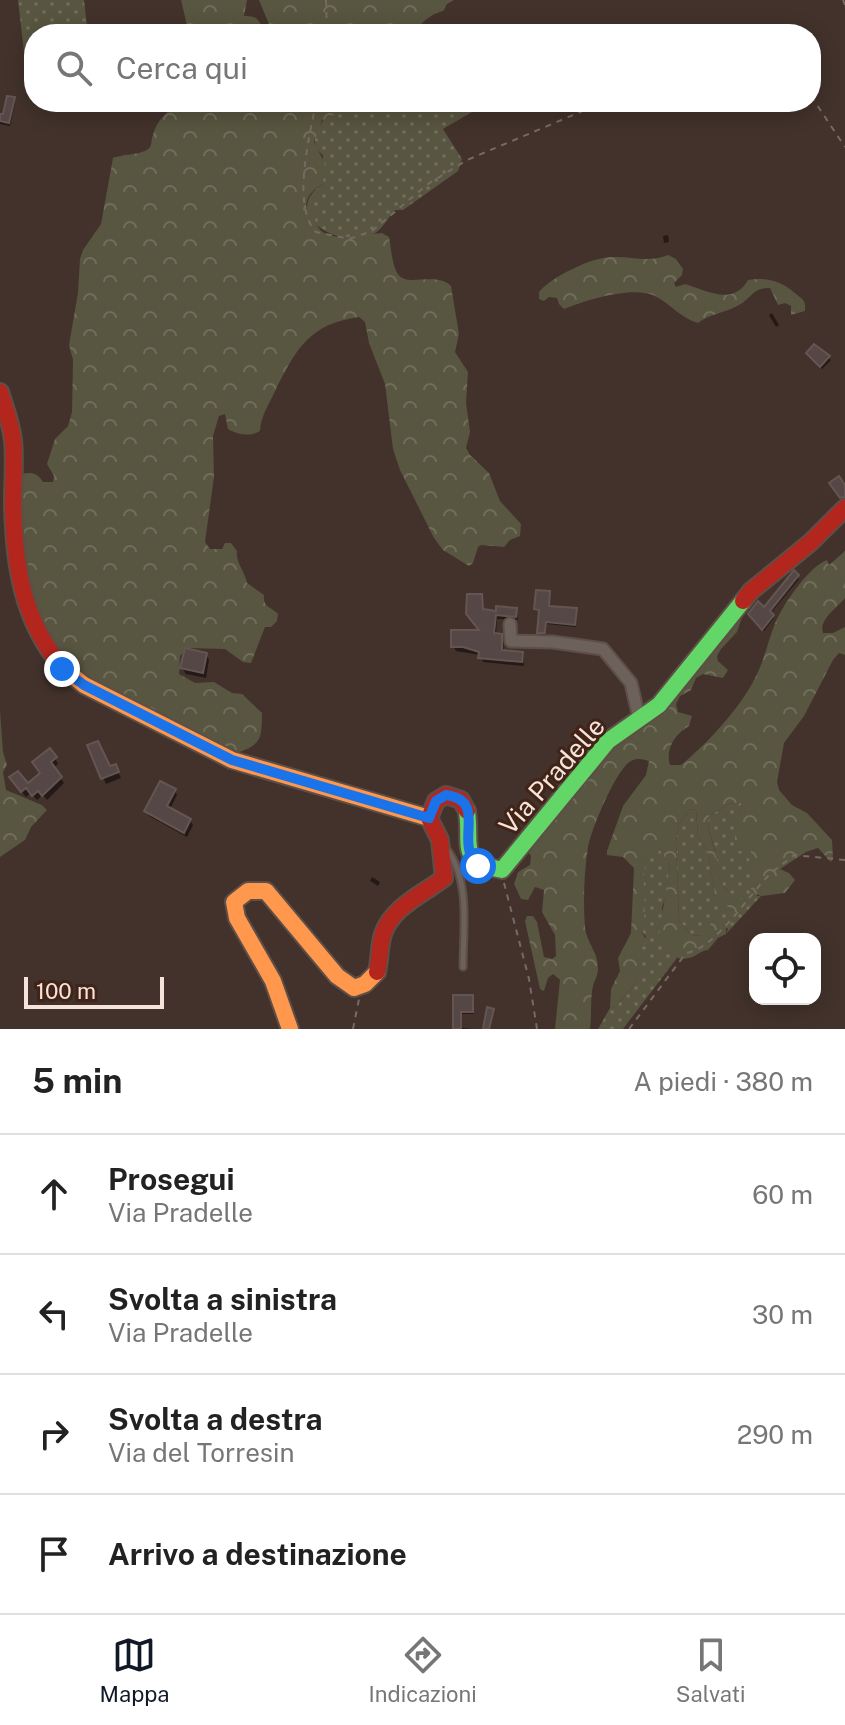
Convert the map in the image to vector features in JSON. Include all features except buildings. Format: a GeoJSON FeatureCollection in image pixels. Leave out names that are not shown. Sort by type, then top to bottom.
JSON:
{"type":"FeatureCollection","features":[{"type":"Feature","properties":{"kind":"street"},"geometry":{"type":"LineString","coordinates":[[0,392],[13,440],[14,529],[25,601],[38,638],[62,669],[84,685],[232,760],[429,818],[440,840],[444,878],[405,906],[386,925],[381,939],[377,976],[367,985],[354,988],[337,976],[266,891],[255,889],[243,892],[234,902],[237,918],[273,981],[290,1029]]}},
{"type":"Feature","properties":{"kind":"street","name":"Via Pradelle"},"geometry":{"type":"LineString","coordinates":[[429,818],[436,801],[446,795],[458,797],[470,813],[467,845],[470,858],[478,866],[502,870],[608,741],[659,705],[751,591],[811,542],[845,508]]}},
{"type":"Feature","properties":{"kind":"street","name":"Via Pradelle"},"geometry":{"type":"LineString","coordinates":[[510,624],[511,641],[553,642],[603,649],[631,683],[639,718]]}},
{"type":"Feature","properties":{"kind":"lane"},"geometry":{"type":"LineString","coordinates":[[440,840],[454,858],[462,889],[463,967]]}},
{"type":"Feature","properties":{"kind":"path"},"geometry":{"type":"LineString","coordinates":[[326,0],[327,24]]}},
{"type":"Feature","properties":{"kind":"path"},"geometry":{"type":"LineString","coordinates":[[843,0],[845,5]]}},
{"type":"Feature","properties":{"kind":"path"},"geometry":{"type":"LineString","coordinates":[[821,111],[845,147]]}},
{"type":"Feature","properties":{"kind":"path"},"geometry":{"type":"LineString","coordinates":[[314,112],[306,156],[306,218],[316,232],[349,239],[372,231],[428,184],[467,160],[580,112]]}},
{"type":"Feature","properties":{"kind":"path"},"geometry":{"type":"LineString","coordinates":[[629,1029],[686,953],[695,952],[713,939],[771,873],[794,855],[845,860]]}},
{"type":"Feature","properties":{"kind":"path"},"geometry":{"type":"LineString","coordinates":[[502,870],[529,979],[537,1029]]}},
{"type":"Feature","properties":{"kind":"path"},"geometry":{"type":"LineString","coordinates":[[353,1029],[357,1002],[367,985]]}},
{"type":"Feature","properties":{"kind":"green space"},"geometry":{"type":"Polygon","coordinates":[[[18,0],[84,0],[87,24],[24,24],[24,52],[18,0]]]}},
{"type":"Feature","properties":{"kind":"green space"},"geometry":{"type":"Polygon","coordinates":[[[181,0],[247,0],[244,16],[258,20],[260,24],[187,24],[181,0]]]}},
{"type":"Feature","properties":{"kind":"green space"},"geometry":{"type":"Polygon","coordinates":[[[259,0],[454,0],[421,24],[269,24],[259,0]]]}},
{"type":"Feature","properties":{"kind":"green space"},"geometry":{"type":"Polygon","coordinates":[[[168,112],[334,112],[333,117],[322,120],[314,142],[325,164],[323,184],[311,193],[306,206],[315,213],[316,224],[330,235],[351,237],[382,233],[389,237],[394,266],[402,278],[438,280],[451,286],[459,334],[455,352],[468,372],[466,403],[470,432],[466,448],[489,473],[500,501],[521,524],[520,536],[504,547],[478,547],[469,566],[443,550],[400,470],[393,449],[385,384],[369,343],[365,322],[359,317],[342,320],[316,332],[290,363],[266,410],[260,431],[248,435],[232,431],[228,429],[225,414],[219,416],[213,436],[214,477],[205,542],[210,549],[222,549],[225,543],[231,543],[237,551],[247,583],[264,595],[266,605],[278,614],[277,621],[271,627],[265,627],[251,663],[243,662],[225,649],[187,648],[180,656],[179,674],[195,683],[214,682],[232,693],[242,694],[262,713],[258,740],[250,748],[234,754],[96,684],[55,654],[30,608],[15,477],[30,473],[43,482],[53,482],[54,476],[47,464],[55,439],[68,426],[72,412],[73,360],[69,345],[80,259],[101,224],[113,158],[147,150],[160,120],[168,112]]]}},
{"type":"Feature","properties":{"kind":"green space"},"geometry":{"type":"Polygon","coordinates":[[[329,112],[472,112],[443,129],[462,159],[458,171],[403,210],[395,210],[374,234],[360,238],[331,234],[310,217],[307,207],[311,195],[323,184],[323,155],[315,143],[329,112]]]}},
{"type":"Feature","properties":{"kind":"green space"},"geometry":{"type":"Polygon","coordinates":[[[668,255],[676,259],[683,269],[682,275],[674,283],[676,287],[685,284],[727,295],[742,288],[748,280],[774,281],[800,298],[805,311],[791,315],[791,306],[785,303],[778,305],[770,288],[760,289],[739,305],[698,323],[646,293],[610,295],[564,309],[557,298],[539,299],[539,292],[553,280],[594,260],[612,257],[654,259],[668,255]]]}},
{"type":"Feature","properties":{"kind":"green space"},"geometry":{"type":"Polygon","coordinates":[[[845,551],[845,598],[822,628],[823,633],[833,633],[845,627],[845,655],[839,653],[833,660],[804,716],[784,743],[777,782],[779,790],[792,805],[807,813],[832,840],[833,859],[831,862],[818,848],[806,852],[780,869],[795,880],[785,893],[761,896],[750,892],[756,874],[747,869],[751,851],[739,851],[735,847],[735,819],[740,814],[742,803],[729,804],[709,816],[708,825],[722,884],[744,903],[741,913],[736,915],[715,894],[707,850],[698,837],[696,810],[690,809],[679,824],[676,842],[679,920],[691,935],[703,936],[713,920],[726,924],[726,934],[708,950],[691,957],[677,958],[669,952],[659,933],[670,866],[659,848],[655,848],[645,866],[645,909],[641,930],[647,942],[639,949],[640,970],[636,983],[615,1007],[610,1008],[611,989],[620,971],[618,958],[631,933],[634,868],[623,857],[607,855],[607,851],[623,806],[646,775],[649,761],[631,761],[612,787],[588,847],[584,888],[585,928],[598,968],[592,991],[590,1029],[555,1029],[560,980],[553,974],[548,978],[544,991],[540,989],[525,921],[527,916],[533,916],[537,922],[544,957],[552,959],[556,956],[555,935],[542,912],[544,890],[535,887],[528,900],[521,899],[514,884],[518,872],[530,865],[531,856],[525,847],[737,610],[743,614],[737,632],[717,656],[728,670],[723,678],[703,674],[696,678],[691,690],[680,696],[676,704],[678,712],[692,716],[689,726],[672,742],[670,765],[681,765],[691,757],[722,726],[748,691],[761,666],[776,621],[798,586],[820,564],[827,560],[829,565],[845,551]]]}},
{"type":"Feature","properties":{"kind":"green space"},"geometry":{"type":"Polygon","coordinates":[[[0,711],[7,765],[3,772],[6,790],[47,810],[31,827],[25,840],[0,857],[0,711]]]}},
{"type":"Feature","properties":{"kind":"green space"},"geometry":{"type":"Polygon","coordinates":[[[742,803],[740,814],[745,850],[751,851],[757,896],[761,896],[726,934],[728,928],[703,936],[691,935],[679,920],[676,842],[679,824],[690,809],[696,810],[698,837],[707,850],[715,893],[733,895],[720,879],[708,821],[709,816],[729,804],[742,803]]]}},
{"type":"Feature","properties":{"kind":"green space"},"geometry":{"type":"Polygon","coordinates":[[[655,847],[659,848],[670,866],[662,907],[668,952],[677,958],[623,1029],[598,1029],[610,1008],[615,1007],[636,983],[639,949],[646,937],[641,930],[643,876],[655,847]]]}},
{"type":"Feature","properties":{"kind":"traffic: fast"},"geometry":{"type":"LineString","coordinates":[[467,811],[468,843],[472,857],[502,870],[608,741],[659,705],[743,601]]}},
{"type":"Feature","properties":{"kind":"traffic: slow"},"geometry":{"type":"LineString","coordinates":[[64,669],[84,685],[232,760],[429,818]]}},
{"type":"Feature","properties":{"kind":"traffic: slow"},"geometry":{"type":"LineString","coordinates":[[290,1029],[273,981],[237,918],[234,902],[248,891],[266,891],[337,976],[354,988],[365,984],[377,972]]}},
{"type":"Feature","properties":{"kind":"traffic: jam"},"geometry":{"type":"LineString","coordinates":[[0,392],[13,440],[15,547],[23,591],[38,632],[64,669]]}},
{"type":"Feature","properties":{"kind":"traffic: jam"},"geometry":{"type":"LineString","coordinates":[[743,601],[845,508]]}},
{"type":"Feature","properties":{"kind":"traffic: jam"},"geometry":{"type":"LineString","coordinates":[[377,972],[387,924],[409,902],[444,878],[440,840],[429,818],[436,801],[446,795],[461,800],[467,811]]}},
{"type":"Feature","properties":{"kind":"route"},"geometry":{"type":"LineString","coordinates":[[62,669],[84,685],[232,760],[429,818],[436,801],[446,795],[458,797],[470,813],[467,845],[470,858],[478,866]]}}]}
